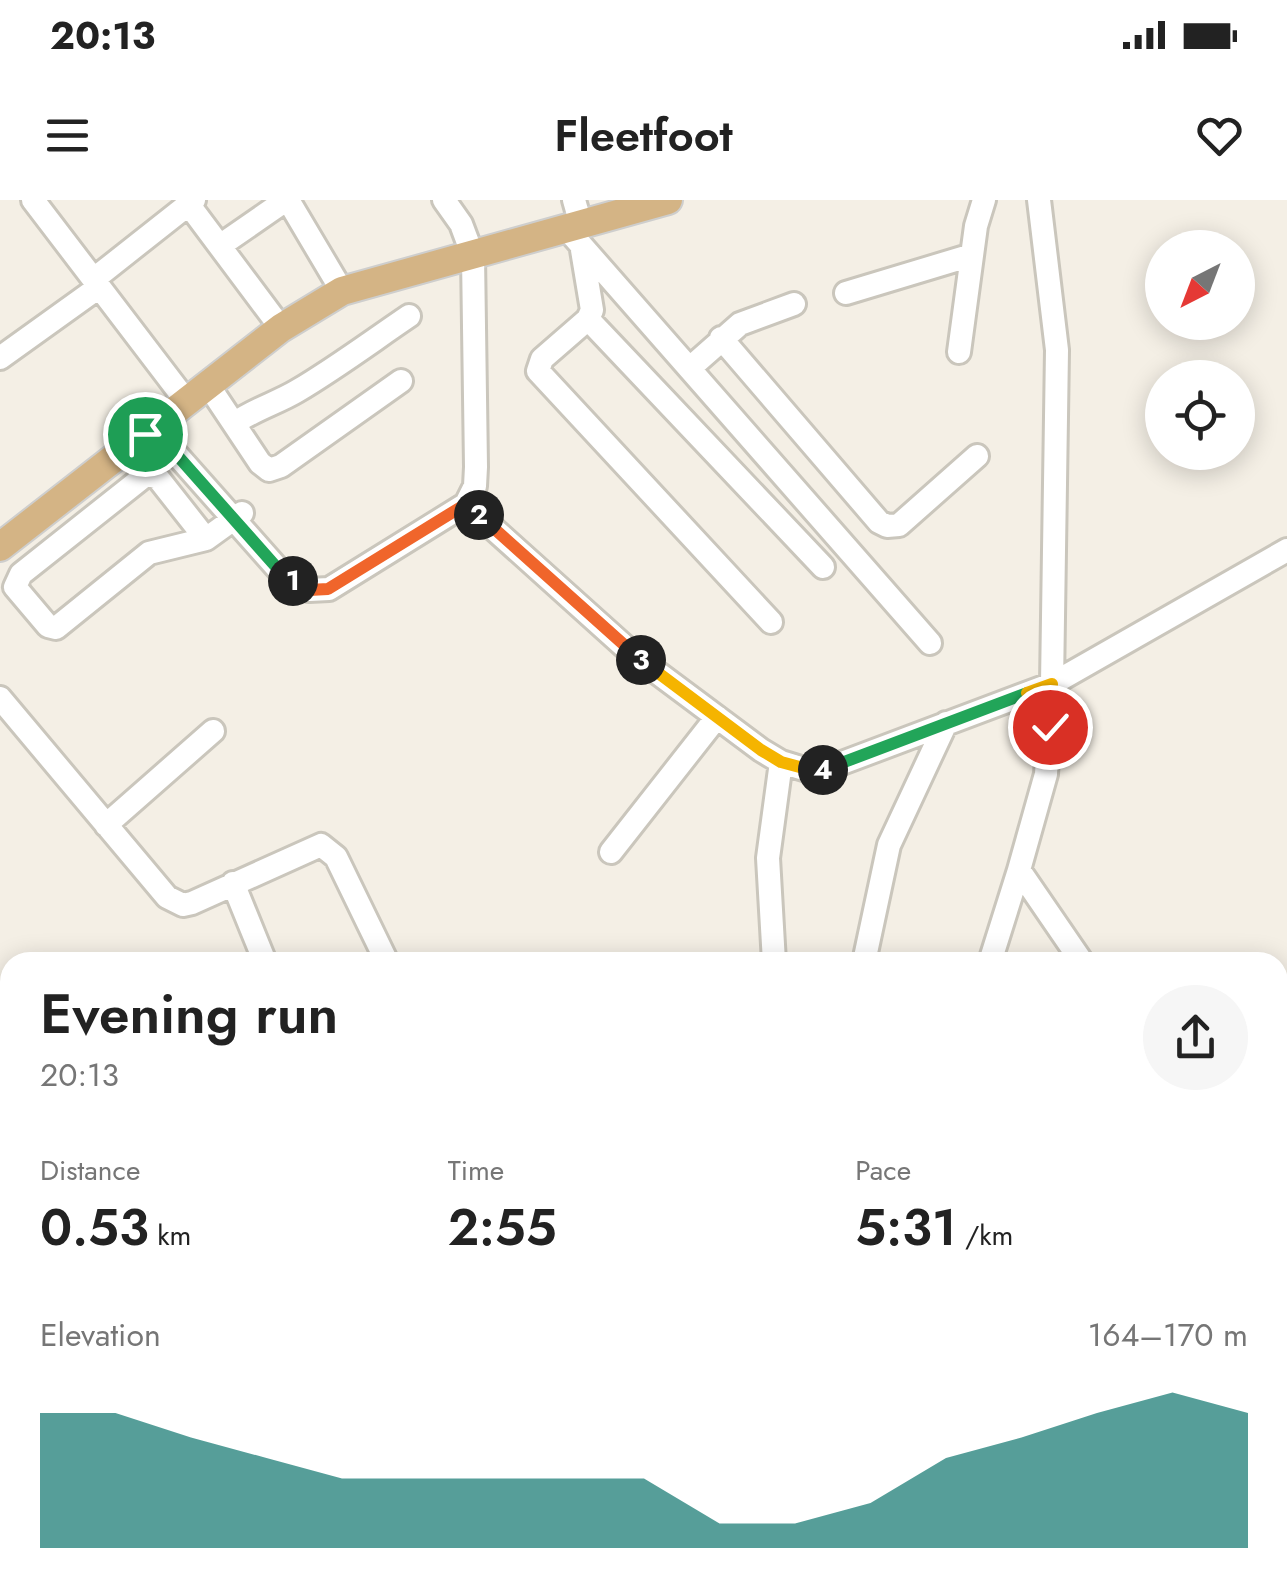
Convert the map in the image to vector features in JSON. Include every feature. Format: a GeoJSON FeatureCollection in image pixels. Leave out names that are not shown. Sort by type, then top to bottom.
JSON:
{"type":"FeatureCollection","features":[{"type":"Feature","properties":{"kind":"main road"},"geometry":{"type":"LineString","coordinates":[[1,544],[280,328],[342,290],[668,200]]}},
{"type":"Feature","properties":{"kind":"street"},"geometry":{"type":"LineString","coordinates":[[34,200],[96,283],[197,394],[235,423],[260,463],[269,470],[401,380]]}},
{"type":"Feature","properties":{"kind":"street"},"geometry":{"type":"LineString","coordinates":[[221,245],[287,200],[342,290]]}},
{"type":"Feature","properties":{"kind":"street"},"geometry":{"type":"LineString","coordinates":[[158,424],[238,516],[296,571],[300,584],[315,591],[328,589],[466,504],[475,486],[476,467],[473,256],[461,224],[444,200]]}},
{"type":"Feature","properties":{"kind":"street"},"geometry":{"type":"LineString","coordinates":[[959,352],[984,200]]}},
{"type":"Feature","properties":{"kind":"street"},"geometry":{"type":"LineString","coordinates":[[993,952],[1046,774],[1052,684],[1058,350],[1039,200]]}},
{"type":"Feature","properties":{"kind":"street"},"geometry":{"type":"LineString","coordinates":[[0,358],[191,202],[280,328]]}},
{"type":"Feature","properties":{"kind":"street"},"geometry":{"type":"LineString","coordinates":[[576,225],[592,294],[588,320],[542,359],[538,372],[771,622]]}},
{"type":"Feature","properties":{"kind":"street"},"geometry":{"type":"LineString","coordinates":[[576,225],[690,368],[930,643]]}},
{"type":"Feature","properties":{"kind":"street"},"geometry":{"type":"LineString","coordinates":[[846,293],[972,255]]}},
{"type":"Feature","properties":{"kind":"street"},"geometry":{"type":"LineString","coordinates":[[690,368],[740,324],[794,304]]}},
{"type":"Feature","properties":{"kind":"street"},"geometry":{"type":"LineString","coordinates":[[235,423],[279,402],[409,316]]}},
{"type":"Feature","properties":{"kind":"street"},"geometry":{"type":"LineString","coordinates":[[588,320],[822,567]]}},
{"type":"Feature","properties":{"kind":"street"},"geometry":{"type":"LineString","coordinates":[[721,338],[879,522],[899,525],[976,456]]}},
{"type":"Feature","properties":{"kind":"street"},"geometry":{"type":"LineString","coordinates":[[742,429],[775,400]]}},
{"type":"Feature","properties":{"kind":"street"},"geometry":{"type":"LineString","coordinates":[[796,489],[828,461]]}},
{"type":"Feature","properties":{"kind":"street"},"geometry":{"type":"LineString","coordinates":[[171,494],[198,471]]}},
{"type":"Feature","properties":{"kind":"street"},"geometry":{"type":"LineString","coordinates":[[206,539],[152,474],[142,477],[15,582],[18,593],[48,626],[56,628],[149,554],[206,539],[238,516]]}},
{"type":"Feature","properties":{"kind":"street"},"geometry":{"type":"LineString","coordinates":[[466,504],[634,656],[781,762],[826,775],[946,723],[1052,684],[1287,550]]}},
{"type":"Feature","properties":{"kind":"street"},"geometry":{"type":"LineString","coordinates":[[0,698],[174,902],[192,903],[314,845],[327,847],[336,857],[382,952]]}},
{"type":"Feature","properties":{"kind":"street"},"geometry":{"type":"LineString","coordinates":[[611,852],[717,717]]}},
{"type":"Feature","properties":{"kind":"street"},"geometry":{"type":"LineString","coordinates":[[866,952],[889,845],[946,723]]}},
{"type":"Feature","properties":{"kind":"street"},"geometry":{"type":"LineString","coordinates":[[106,825],[212,730]]}},
{"type":"Feature","properties":{"kind":"street"},"geometry":{"type":"LineString","coordinates":[[773,952],[768,858],[781,762]]}},
{"type":"Feature","properties":{"kind":"street"},"geometry":{"type":"LineString","coordinates":[[1019,870],[1075,952]]}},
{"type":"Feature","properties":{"kind":"street"},"geometry":{"type":"LineString","coordinates":[[233,883],[261,952]]}},
{"type":"Feature","properties":{"kind":"route"},"geometry":{"type":"LineString","coordinates":[[145,434],[153,428],[286,578],[309,590],[328,589],[466,504],[634,656],[781,762],[818,772],[1052,684],[1050,727]]}}]}
